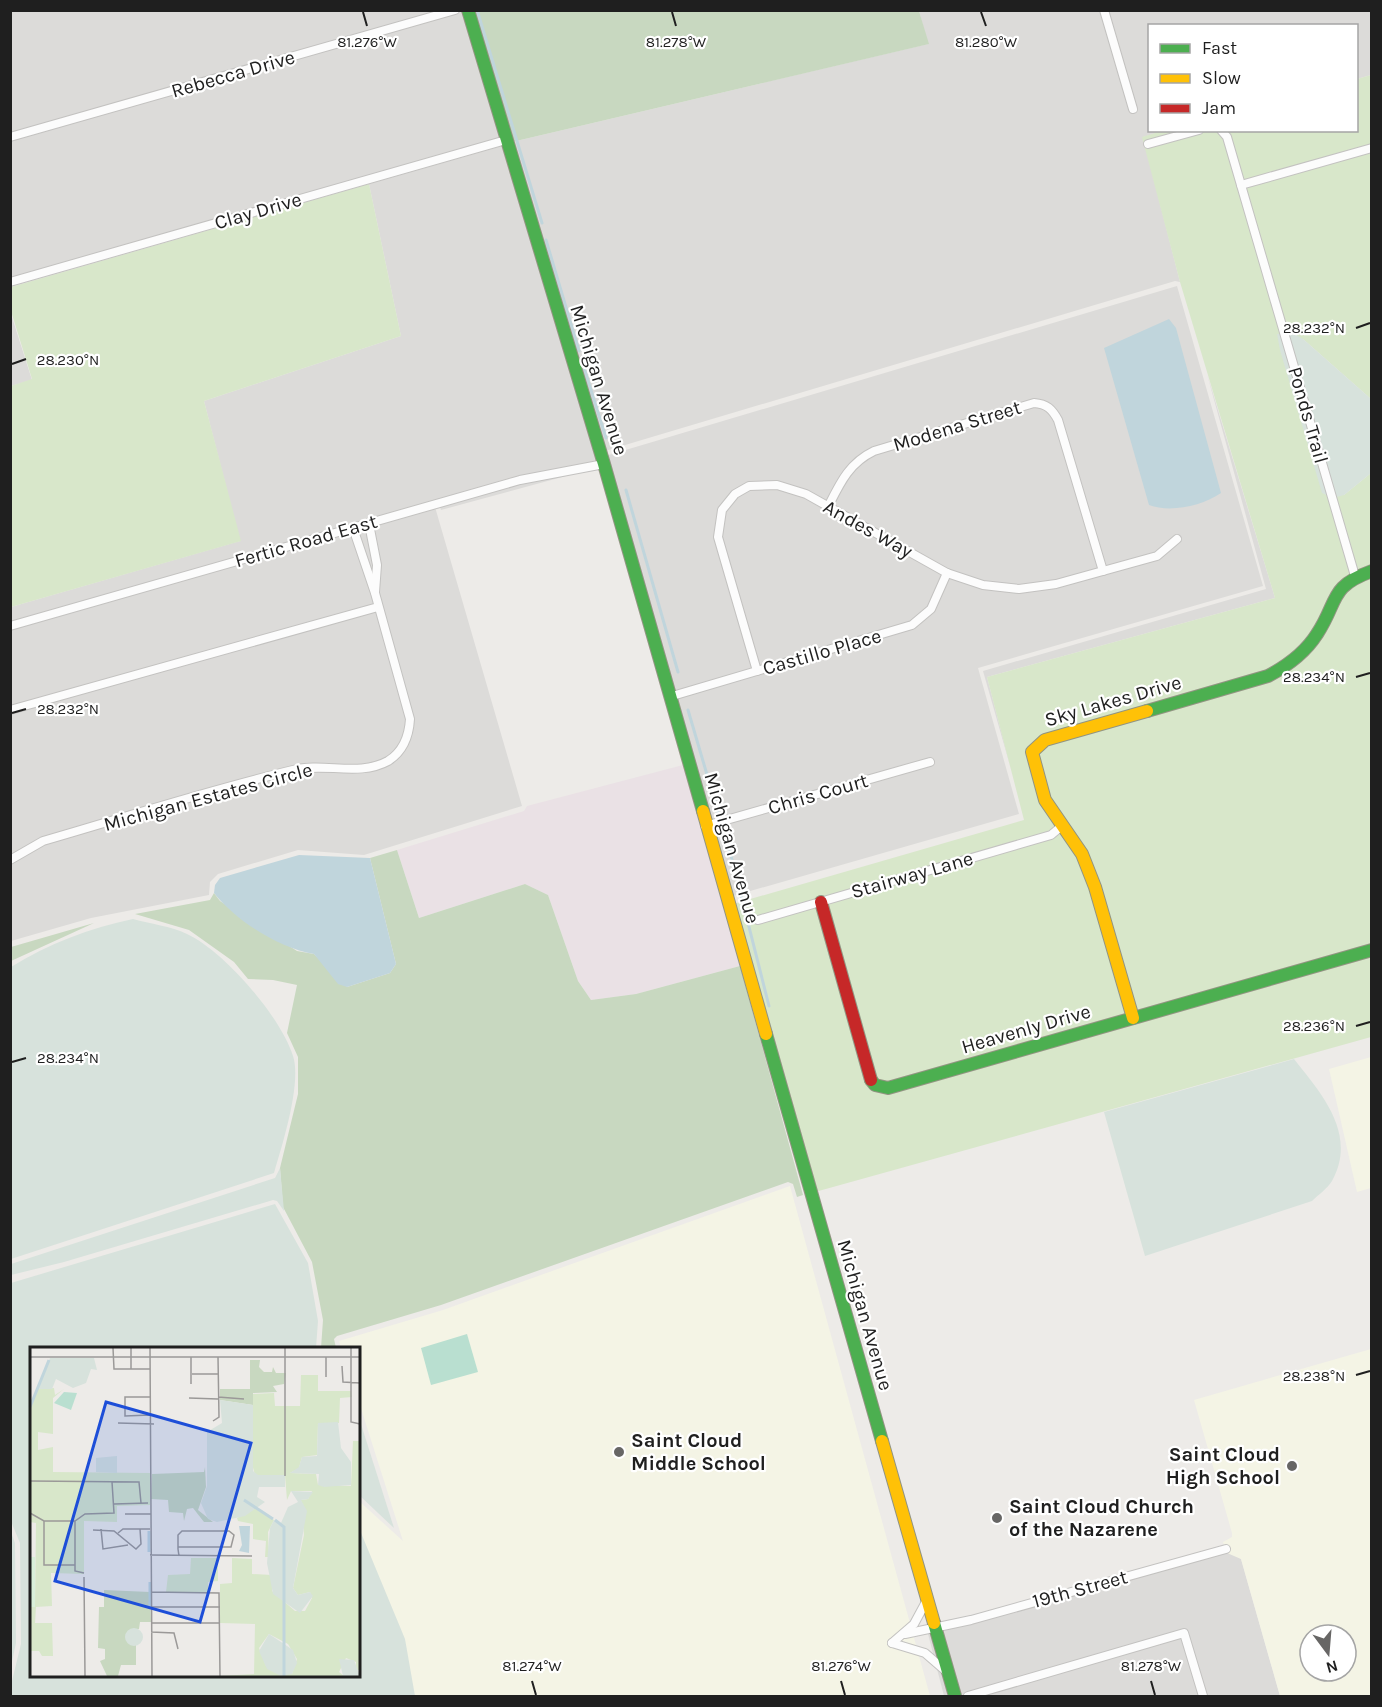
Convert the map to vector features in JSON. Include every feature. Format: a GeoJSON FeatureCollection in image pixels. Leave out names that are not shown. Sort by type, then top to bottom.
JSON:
{"type":"FeatureCollection","features":[{"type":"Feature","properties":{"kind":"street","name":"Rebecca Drive"},"geometry":{"type":"LineString","coordinates":[[10,137],[455,10]]}},
{"type":"Feature","properties":{"kind":"street","name":"Michigan Avenue"},"geometry":{"type":"LineString","coordinates":[[468,10],[604,464],[705,826],[956,1696]]}},
{"type":"Feature","properties":{"kind":"street"},"geometry":{"type":"LineString","coordinates":[[1104,10],[1133,109]]}},
{"type":"Feature","properties":{"kind":"street"},"geometry":{"type":"LineString","coordinates":[[1148,144],[1192,132]]}},
{"type":"Feature","properties":{"kind":"street","name":"Ponds Trail"},"geometry":{"type":"LineString","coordinates":[[1223,132],[1227,137],[1355,576]]}},
{"type":"Feature","properties":{"kind":"street","name":"Clay Drive"},"geometry":{"type":"LineString","coordinates":[[10,282],[506,140]]}},
{"type":"Feature","properties":{"kind":"street"},"geometry":{"type":"LineString","coordinates":[[1241,185],[1371,148]]}},
{"type":"Feature","properties":{"kind":"street","name":"Modena Street"},"geometry":{"type":"LineString","coordinates":[[828,507],[842,478],[858,459],[874,451],[1034,403],[1041,403],[1051,409],[1058,420],[1103,571]]}},
{"type":"Feature","properties":{"kind":"street","name":"Fertic Road East"},"geometry":{"type":"LineString","coordinates":[[10,626],[520,480],[604,464]]}},
{"type":"Feature","properties":{"kind":"street","name":"Andes Way"},"geometry":{"type":"LineString","coordinates":[[757,671],[718,537],[722,510],[742,489],[766,483],[806,494],[947,573],[982,585],[1019,589],[1056,584],[1157,556],[1177,538]]}},
{"type":"Feature","properties":{"kind":"street","name":"Michigan Estates Circle"},"geometry":{"type":"LineString","coordinates":[[369,524],[377,565],[375,593]]}},
{"type":"Feature","properties":{"kind":"street","name":"Michigan Estates Circle"},"geometry":{"type":"LineString","coordinates":[[10,860],[43,841],[296,769],[316,766],[374,767],[389,760],[409,737],[410,719],[375,593],[353,528]]}},
{"type":"Feature","properties":{"kind":"street","name":"Sky Lakes Drive"},"geometry":{"type":"LineString","coordinates":[[1132,1018],[1095,886],[1082,854],[1045,800],[1032,752],[1045,740],[1268,676],[1285,667],[1318,632],[1342,584],[1355,576],[1371,571]]}},
{"type":"Feature","properties":{"kind":"street","name":"Castillo Place"},"geometry":{"type":"LineString","coordinates":[[669,697],[912,625],[931,609],[947,573]]}},
{"type":"Feature","properties":{"kind":"street"},"geometry":{"type":"LineString","coordinates":[[10,710],[378,607]]}},
{"type":"Feature","properties":{"kind":"street","name":"Chris Court"},"geometry":{"type":"LineString","coordinates":[[705,826],[930,762]]}},
{"type":"Feature","properties":{"kind":"street","name":"Stairway Lane"},"geometry":{"type":"LineString","coordinates":[[758,920],[1051,835],[1063,825]]}},
{"type":"Feature","properties":{"kind":"street","name":"Heavenly Drive"},"geometry":{"type":"LineString","coordinates":[[821,902],[868,1076],[875,1085],[888,1088],[1371,950]]}},
{"type":"Feature","properties":{"kind":"street","name":"19th Street"},"geometry":{"type":"LineString","coordinates":[[905,1634],[935,1629],[1226,1549]]}},
{"type":"Feature","properties":{"kind":"street"},"geometry":{"type":"LineString","coordinates":[[927,1600],[905,1634],[892,1643],[925,1653],[949,1673]]}},
{"type":"Feature","properties":{"kind":"street"},"geometry":{"type":"LineString","coordinates":[[968,1696],[1184,1633],[1203,1696]]}},
{"type":"Feature","properties":{"kind":"shaded area"},"geometry":{"type":"Polygon","coordinates":[[[11,11],[468,11],[506,140],[11,282],[11,11]]]}},
{"type":"Feature","properties":{"kind":"shaded area"},"geometry":{"type":"Polygon","coordinates":[[[919,11],[1371,11],[1371,75],[1358,79],[1358,24],[1148,24],[1148,132],[1161,132],[1143,137],[1180,282],[1175,281],[605,451],[512,142],[928,44],[919,11]]]}},
{"type":"Feature","properties":{"kind":"shaded area"},"geometry":{"type":"Polygon","coordinates":[[[502,146],[599,467],[441,510],[439,504],[434,502],[11,621],[11,607],[240,541],[204,401],[401,336],[369,184],[502,146]]]}},
{"type":"Feature","properties":{"kind":"shaded area"},"geometry":{"type":"Polygon","coordinates":[[[1177,286],[1263,586],[978,668],[1019,814],[726,898],[602,457],[1177,286]]]}},
{"type":"Feature","properties":{"kind":"shaded area"},"geometry":{"type":"Polygon","coordinates":[[[10,311],[32,380],[11,386],[10,386],[10,311]]]}},
{"type":"Feature","properties":{"kind":"shaded area"},"geometry":{"type":"Polygon","coordinates":[[[1293,333],[1303,339],[1371,399],[1371,473],[1344,495],[1333,498],[1322,493],[1277,334],[1293,333]]]}},
{"type":"Feature","properties":{"kind":"shaded area"},"geometry":{"type":"Polygon","coordinates":[[[1207,374],[1275,598],[987,677],[1011,769],[983,671],[1266,589],[1207,374]]]}},
{"type":"Feature","properties":{"kind":"shaded area"},"geometry":{"type":"Polygon","coordinates":[[[435,507],[522,806],[364,855],[298,850],[218,874],[210,882],[209,895],[91,918],[11,941],[11,626],[435,507]]]}},
{"type":"Feature","properties":{"kind":"shaded area"},"geometry":{"type":"Polygon","coordinates":[[[683,765],[740,966],[636,994],[591,1000],[578,981],[548,895],[525,884],[419,918],[397,850],[524,811],[527,806],[683,765]]]}},
{"type":"Feature","properties":{"kind":"shaded area"},"geometry":{"type":"Polygon","coordinates":[[[133,919],[181,931],[202,943],[234,970],[249,987],[287,1040],[293,1056],[295,1082],[290,1114],[274,1173],[11,1259],[11,967],[70,938],[133,919]]]}},
{"type":"Feature","properties":{"kind":"shaded area"},"geometry":{"type":"Polygon","coordinates":[[[1371,1057],[1371,1188],[1357,1192],[1329,1069],[1371,1057]]]}},
{"type":"Feature","properties":{"kind":"shaded area"},"geometry":{"type":"Polygon","coordinates":[[[1294,1059],[1325,1100],[1339,1131],[1341,1147],[1339,1164],[1330,1184],[1312,1201],[1145,1256],[1104,1112],[1294,1059]]]}},
{"type":"Feature","properties":{"kind":"shaded area"},"geometry":{"type":"Polygon","coordinates":[[[280,1168],[284,1211],[277,1201],[273,1200],[64,1262],[11,1275],[11,1264],[275,1178],[280,1168]]]}},
{"type":"Feature","properties":{"kind":"shaded area","name":"Saint Cloud Middle School"},"geometry":{"type":"Polygon","coordinates":[[[790,1186],[930,1696],[312,1696],[360,1677],[360,1502],[403,1541],[360,1405],[360,1347],[341,1347],[339,1341],[443,1310],[790,1186]]]}},
{"type":"Feature","properties":{"kind":"shaded area"},"geometry":{"type":"Polygon","coordinates":[[[275,1204],[308,1263],[318,1321],[316,1347],[30,1347],[30,1677],[360,1677],[360,1530],[405,1639],[415,1696],[11,1696],[11,1685],[21,1644],[20,1543],[10,1519],[11,1283],[275,1204]]]}},
{"type":"Feature","properties":{"kind":"shaded area","name":"Saint Cloud High School"},"geometry":{"type":"Polygon","coordinates":[[[1371,1349],[1371,1696],[1280,1696],[1241,1559],[1227,1553],[1223,1542],[1232,1537],[1194,1400],[1371,1349]]]}},
{"type":"Feature","properties":{"kind":"shaded area"},"geometry":{"type":"Polygon","coordinates":[[[360,1421],[394,1528],[360,1496],[360,1421]]]}},
{"type":"Feature","properties":{"kind":"shaded area"},"geometry":{"type":"Polygon","coordinates":[[[11,1532],[15,1543],[16,1643],[11,1666],[11,1532]]]}},
{"type":"Feature","properties":{"kind":"shaded area"},"geometry":{"type":"Polygon","coordinates":[[[1226,1549],[1241,1559],[1280,1696],[955,1696],[935,1629],[1226,1549]]]}},
{"type":"Feature","properties":{"kind":"shaded area"},"geometry":{"type":"Polygon","coordinates":[[[930,1629],[950,1696],[944,1696],[927,1630],[930,1629]]]}},
{"type":"Feature","properties":{"kind":"green space"},"geometry":{"type":"Polygon","coordinates":[[[473,11],[919,11],[929,44],[512,142],[473,11]]]}},
{"type":"Feature","properties":{"kind":"green space"},"geometry":{"type":"Polygon","coordinates":[[[1371,75],[1371,399],[1303,339],[1344,495],[1371,473],[1371,1037],[815,1192],[733,904],[1024,820],[987,677],[1275,598],[1180,282],[1142,137],[1158,132],[1358,132],[1358,79],[1371,75]]]}},
{"type":"Feature","properties":{"kind":"green space"},"geometry":{"type":"Polygon","coordinates":[[[369,184],[401,336],[204,401],[241,541],[11,607],[11,386],[32,379],[11,311],[11,287],[369,184]]]}},
{"type":"Feature","properties":{"kind":"green space"},"geometry":{"type":"Polygon","coordinates":[[[397,850],[419,918],[525,884],[548,895],[578,981],[591,1000],[636,994],[740,966],[803,1195],[797,1197],[793,1184],[788,1182],[441,1305],[337,1336],[334,1339],[336,1347],[321,1347],[323,1320],[312,1262],[283,1207],[280,1168],[298,1094],[298,1057],[287,1033],[297,985],[273,980],[248,979],[234,962],[189,930],[135,914],[210,900],[214,893],[220,901],[297,951],[314,954],[347,987],[390,973],[396,964],[370,858],[397,850]]]}},
{"type":"Feature","properties":{"kind":"green space"},"geometry":{"type":"Polygon","coordinates":[[[94,923],[11,961],[11,947],[94,923]]]}},
{"type":"Feature","properties":{"kind":"green space"},"geometry":{"type":"Polygon","coordinates":[[[467,1334],[478,1372],[431,1385],[421,1348],[467,1334]]]}},
{"type":"Feature","properties":{"kind":"water"},"geometry":{"type":"Polygon","coordinates":[[[1169,319],[1176,328],[1221,493],[1195,505],[1176,508],[1149,505],[1104,348],[1169,319]]]}},
{"type":"Feature","properties":{"kind":"water"},"geometry":{"type":"Polygon","coordinates":[[[299,855],[370,858],[396,964],[390,973],[347,987],[338,984],[314,954],[287,946],[259,932],[234,914],[214,893],[215,885],[220,878],[299,855]]]}},
{"type":"Feature","properties":{"kind":"waterway"},"geometry":{"type":"LineString","coordinates":[[477,10],[542,223]]}},
{"type":"Feature","properties":{"kind":"waterway"},"geometry":{"type":"LineString","coordinates":[[546,240],[579,351]]}},
{"type":"Feature","properties":{"kind":"waterway"},"geometry":{"type":"LineString","coordinates":[[584,368],[606,438]]}},
{"type":"Feature","properties":{"kind":"waterway"},"geometry":{"type":"LineString","coordinates":[[626,490],[678,672]]}},
{"type":"Feature","properties":{"kind":"waterway"},"geometry":{"type":"LineString","coordinates":[[688,710],[718,812]]}},
{"type":"Feature","properties":{"kind":"waterway"},"geometry":{"type":"LineString","coordinates":[[725,832],[769,1006]]}},
{"type":"Feature","properties":{"kind":"traffic: fast"},"geometry":{"type":"LineString","coordinates":[[468,10],[604,464],[703,811]]}},
{"type":"Feature","properties":{"kind":"traffic: fast"},"geometry":{"type":"LineString","coordinates":[[1147,711],[1268,676],[1282,668],[1312,641],[1341,589],[1358,577],[1372,571]]}},
{"type":"Feature","properties":{"kind":"traffic: fast"},"geometry":{"type":"LineString","coordinates":[[871,1080],[875,1085],[888,1088],[1372,950]]}},
{"type":"Feature","properties":{"kind":"traffic: fast"},"geometry":{"type":"LineString","coordinates":[[766,1034],[882,1441]]}},
{"type":"Feature","properties":{"kind":"traffic: fast"},"geometry":{"type":"LineString","coordinates":[[934,1623],[955,1696]]}},
{"type":"Feature","properties":{"kind":"traffic: slow"},"geometry":{"type":"LineString","coordinates":[[1133,1018],[1095,887],[1082,854],[1045,800],[1032,752],[1045,740],[1147,711]]}},
{"type":"Feature","properties":{"kind":"traffic: slow"},"geometry":{"type":"LineString","coordinates":[[703,811],[766,1034]]}},
{"type":"Feature","properties":{"kind":"traffic: slow"},"geometry":{"type":"LineString","coordinates":[[882,1441],[934,1623]]}},
{"type":"Feature","properties":{"kind":"traffic: jam"},"geometry":{"type":"LineString","coordinates":[[821,902],[871,1080]]}},
{"type":"Feature","properties":{"kind":"place","name":"Saint Cloud Middle School"},"geometry":{"type":"Point","coordinates":[619,1452]}},
{"type":"Feature","properties":{"kind":"place","name":"Saint Cloud High School"},"geometry":{"type":"Point","coordinates":[1292,1466]}},
{"type":"Feature","properties":{"kind":"place","name":"Saint Cloud Church of the Nazarene"},"geometry":{"type":"Point","coordinates":[997,1518]}}]}
